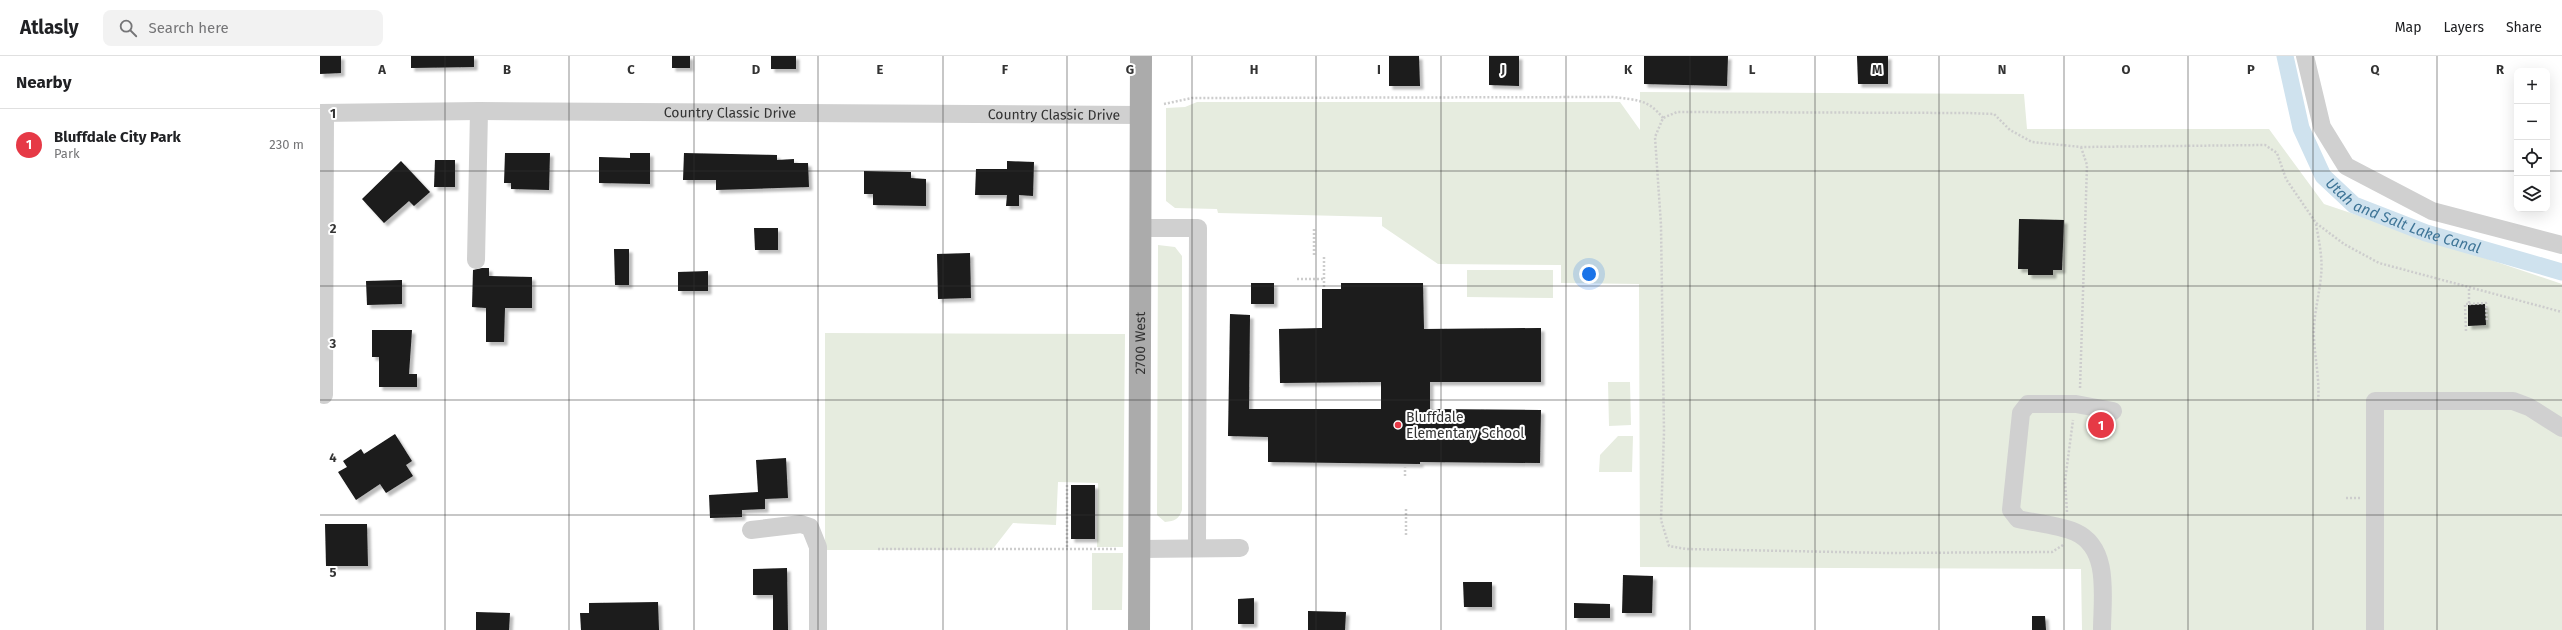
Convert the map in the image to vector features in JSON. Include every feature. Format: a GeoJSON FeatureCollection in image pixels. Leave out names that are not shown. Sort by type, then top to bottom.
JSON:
{"type":"FeatureCollection","features":[{"type":"Feature","properties":{"kind":"main road","name":"2700 West"},"geometry":{"type":"LineString","coordinates":[[1139,630],[1139,228],[1141,56]]}},
{"type":"Feature","properties":{"kind":"street"},"geometry":{"type":"LineString","coordinates":[[2305,56],[2322,127],[2346,166],[2432,211],[2562,245]]}},
{"type":"Feature","properties":{"kind":"street","name":"Country Classic Drive"},"geometry":{"type":"LineString","coordinates":[[322,113],[479,111],[1141,115]]}},
{"type":"Feature","properties":{"kind":"street"},"geometry":{"type":"LineString","coordinates":[[476,260],[479,111]]}},
{"type":"Feature","properties":{"kind":"street"},"geometry":{"type":"LineString","coordinates":[[322,113],[324,395]]}},
{"type":"Feature","properties":{"kind":"street"},"geometry":{"type":"LineString","coordinates":[[1139,228],[1198,228],[1198,548]]}},
{"type":"Feature","properties":{"kind":"street"},"geometry":{"type":"LineString","coordinates":[[2375,630],[2375,401],[2513,401],[2529,406],[2562,428]]}},
{"type":"Feature","properties":{"kind":"street"},"geometry":{"type":"LineString","coordinates":[[2102,630],[2101,560],[2094,547],[2076,532],[2018,519],[2011,510],[2021,413],[2028,404],[2076,404],[2113,412]]}},
{"type":"Feature","properties":{"kind":"street"},"geometry":{"type":"LineString","coordinates":[[751,530],[802,524],[810,527],[818,547],[818,630]]}},
{"type":"Feature","properties":{"kind":"street"},"geometry":{"type":"LineString","coordinates":[[1140,549],[1240,548]]}},
{"type":"Feature","properties":{"kind":"path"},"geometry":{"type":"LineString","coordinates":[[1164,104],[1192,98],[1613,97],[1646,102],[1654,106],[1663,118]]}},
{"type":"Feature","properties":{"kind":"path"},"geometry":{"type":"LineString","coordinates":[[2081,147],[2087,165],[2080,387],[2076,404],[2065,481],[2067,530],[2066,543],[2052,552],[1888,553],[1686,549],[1669,546],[1661,520],[1664,432],[1661,225],[1655,137],[1663,118],[1677,112],[1994,114],[2010,130],[2032,142],[2081,147],[2265,145],[2277,154],[2286,179],[2316,224],[2344,244],[2379,262],[2469,288],[2562,312]]}},
{"type":"Feature","properties":{"kind":"path"},"geometry":{"type":"LineString","coordinates":[[2316,224],[2321,252],[2321,276],[2316,301],[2314,337],[2320,383],[2318,402]]}},
{"type":"Feature","properties":{"kind":"path"},"geometry":{"type":"LineString","coordinates":[[1314,229],[1314,256]]}},
{"type":"Feature","properties":{"kind":"path"},"geometry":{"type":"LineString","coordinates":[[1324,256],[1324,287]]}},
{"type":"Feature","properties":{"kind":"path"},"geometry":{"type":"LineString","coordinates":[[1297,279],[1324,279]]}},
{"type":"Feature","properties":{"kind":"path"},"geometry":{"type":"LineString","coordinates":[[2469,288],[2469,304]]}},
{"type":"Feature","properties":{"kind":"path"},"geometry":{"type":"LineString","coordinates":[[2466,331],[2465,304],[2486,304],[2487,322]]}},
{"type":"Feature","properties":{"kind":"path"},"geometry":{"type":"LineString","coordinates":[[1405,466],[1405,476]]}},
{"type":"Feature","properties":{"kind":"path"},"geometry":{"type":"LineString","coordinates":[[1067,485],[1067,549]]}},
{"type":"Feature","properties":{"kind":"path"},"geometry":{"type":"LineString","coordinates":[[1406,509],[1406,535]]}},
{"type":"Feature","properties":{"kind":"path"},"geometry":{"type":"LineString","coordinates":[[878,549],[1118,549]]}},
{"type":"Feature","properties":{"kind":"shaded area"},"geometry":{"type":"Polygon","coordinates":[[[1640,92],[2024,94],[2027,129],[2269,129],[2324,204],[2562,284],[2562,630],[2082,630],[2081,569],[1640,567],[1639,284],[1561,283],[1561,265],[1438,264],[1382,226],[1382,217],[1218,213],[1217,209],[1175,208],[1166,201],[1166,108],[1185,107],[1197,102],[1620,102],[1640,130],[1640,92]]]}},
{"type":"Feature","properties":{"kind":"shaded area"},"geometry":{"type":"Polygon","coordinates":[[[1158,245],[1175,247],[1182,256],[1182,510],[1176,519],[1165,522],[1157,515],[1158,245]]]}},
{"type":"Feature","properties":{"kind":"shaded area"},"geometry":{"type":"Polygon","coordinates":[[[1467,270],[1553,270],[1553,298],[1467,297],[1467,270]]]}},
{"type":"Feature","properties":{"kind":"shaded area"},"geometry":{"type":"Polygon","coordinates":[[[825,333],[1125,334],[1123,547],[1097,547],[1098,483],[1058,482],[1056,525],[1013,523],[992,550],[825,550],[825,333]]]}},
{"type":"Feature","properties":{"kind":"shaded area"},"geometry":{"type":"Polygon","coordinates":[[[1608,382],[1630,382],[1631,425],[1609,426],[1608,382]]]}},
{"type":"Feature","properties":{"kind":"shaded area"},"geometry":{"type":"Polygon","coordinates":[[[1618,436],[1633,436],[1632,472],[1599,472],[1600,455],[1618,436]]]}},
{"type":"Feature","properties":{"kind":"shaded area"},"geometry":{"type":"Polygon","coordinates":[[[1092,553],[1123,553],[1122,610],[1092,610],[1092,553]]]}},
{"type":"Feature","properties":{"kind":"building"},"geometry":{"type":"Polygon","coordinates":[[[320,56],[341,56],[341,73],[320,74],[320,56]]]}},
{"type":"Feature","properties":{"kind":"building"},"geometry":{"type":"Polygon","coordinates":[[[411,56],[474,56],[474,67],[411,68],[411,56]]]}},
{"type":"Feature","properties":{"kind":"building"},"geometry":{"type":"Polygon","coordinates":[[[672,56],[690,56],[690,68],[672,68],[672,56]]]}},
{"type":"Feature","properties":{"kind":"building"},"geometry":{"type":"Polygon","coordinates":[[[771,56],[796,56],[796,69],[771,69],[771,56]]]}},
{"type":"Feature","properties":{"kind":"building"},"geometry":{"type":"Polygon","coordinates":[[[1389,56],[1419,56],[1420,86],[1389,86],[1389,56]]]}},
{"type":"Feature","properties":{"kind":"building"},"geometry":{"type":"Polygon","coordinates":[[[1489,56],[1519,56],[1519,86],[1489,85],[1489,56]]]}},
{"type":"Feature","properties":{"kind":"building"},"geometry":{"type":"Polygon","coordinates":[[[1644,56],[1728,56],[1727,86],[1644,84],[1644,56]]]}},
{"type":"Feature","properties":{"kind":"building"},"geometry":{"type":"Polygon","coordinates":[[[1857,56],[1888,56],[1888,84],[1858,84],[1857,56]]]}},
{"type":"Feature","properties":{"kind":"building"},"geometry":{"type":"Polygon","coordinates":[[[505,153],[550,153],[549,190],[511,189],[511,183],[504,183],[505,153]]]}},
{"type":"Feature","properties":{"kind":"building"},"geometry":{"type":"Polygon","coordinates":[[[630,153],[650,153],[650,184],[599,183],[599,157],[630,158],[630,153]]]}},
{"type":"Feature","properties":{"kind":"building"},"geometry":{"type":"Polygon","coordinates":[[[684,153],[777,155],[777,160],[794,159],[794,163],[808,163],[809,187],[716,190],[716,180],[683,180],[684,153]]]}},
{"type":"Feature","properties":{"kind":"building"},"geometry":{"type":"Polygon","coordinates":[[[435,160],[455,160],[455,187],[434,187],[435,160]]]}},
{"type":"Feature","properties":{"kind":"building"},"geometry":{"type":"Polygon","coordinates":[[[401,161],[430,192],[414,206],[409,201],[384,223],[362,199],[401,161]]]}},
{"type":"Feature","properties":{"kind":"building"},"geometry":{"type":"Polygon","coordinates":[[[1007,161],[1034,162],[1033,196],[1019,195],[1019,206],[1006,206],[1007,195],[975,195],[976,169],[1007,169],[1007,161]]]}},
{"type":"Feature","properties":{"kind":"building"},"geometry":{"type":"Polygon","coordinates":[[[864,171],[911,172],[911,178],[926,179],[926,206],[873,205],[873,194],[864,194],[864,171]]]}},
{"type":"Feature","properties":{"kind":"building"},"geometry":{"type":"Polygon","coordinates":[[[2019,219],[2064,220],[2062,270],[2053,270],[2053,275],[2028,275],[2028,269],[2018,269],[2019,219]]]}},
{"type":"Feature","properties":{"kind":"building"},"geometry":{"type":"Polygon","coordinates":[[[754,228],[778,228],[778,250],[755,250],[754,228]]]}},
{"type":"Feature","properties":{"kind":"building"},"geometry":{"type":"Polygon","coordinates":[[[614,249],[629,249],[629,285],[615,285],[614,249]]]}},
{"type":"Feature","properties":{"kind":"building"},"geometry":{"type":"Polygon","coordinates":[[[970,253],[971,298],[938,299],[937,254],[970,253]]]}},
{"type":"Feature","properties":{"kind":"building"},"geometry":{"type":"Polygon","coordinates":[[[489,268],[489,276],[532,277],[532,308],[505,308],[504,342],[486,342],[486,308],[472,307],[473,270],[489,268]]]}},
{"type":"Feature","properties":{"kind":"building"},"geometry":{"type":"Polygon","coordinates":[[[708,271],[708,291],[678,291],[678,272],[708,271]]]}},
{"type":"Feature","properties":{"kind":"building"},"geometry":{"type":"Polygon","coordinates":[[[402,280],[402,304],[367,305],[366,281],[402,280]]]}},
{"type":"Feature","properties":{"kind":"building"},"geometry":{"type":"Polygon","coordinates":[[[1251,283],[1274,283],[1274,304],[1251,304],[1251,283]]]}},
{"type":"Feature","properties":{"kind":"building"},"geometry":{"type":"Polygon","coordinates":[[[1341,283],[1423,283],[1424,329],[1541,328],[1541,382],[1430,382],[1430,409],[1541,410],[1540,463],[1420,462],[1420,464],[1268,462],[1268,437],[1228,436],[1230,314],[1250,315],[1249,409],[1381,409],[1381,382],[1280,383],[1279,329],[1322,328],[1322,289],[1341,289],[1341,283]]]}},
{"type":"Feature","properties":{"kind":"building"},"geometry":{"type":"Polygon","coordinates":[[[2485,304],[2486,325],[2468,326],[2468,305],[2485,304]]]}},
{"type":"Feature","properties":{"kind":"building"},"geometry":{"type":"Polygon","coordinates":[[[372,330],[412,330],[409,374],[417,374],[417,387],[379,387],[379,357],[372,357],[372,330]]]}},
{"type":"Feature","properties":{"kind":"building"},"geometry":{"type":"Polygon","coordinates":[[[395,434],[412,461],[406,465],[413,476],[386,493],[380,484],[356,500],[338,472],[347,467],[343,461],[361,449],[364,454],[395,434]]]}},
{"type":"Feature","properties":{"kind":"building"},"geometry":{"type":"Polygon","coordinates":[[[786,458],[788,498],[765,499],[765,509],[742,510],[742,517],[710,518],[709,495],[758,492],[756,460],[786,458]]]}},
{"type":"Feature","properties":{"kind":"building"},"geometry":{"type":"Polygon","coordinates":[[[1071,485],[1095,485],[1095,539],[1071,539],[1071,485]]]}},
{"type":"Feature","properties":{"kind":"building"},"geometry":{"type":"Polygon","coordinates":[[[325,524],[367,524],[368,566],[326,566],[325,524]]]}},
{"type":"Feature","properties":{"kind":"building"},"geometry":{"type":"Polygon","coordinates":[[[787,568],[788,630],[773,630],[773,595],[753,595],[753,569],[787,568]]]}},
{"type":"Feature","properties":{"kind":"building"},"geometry":{"type":"Polygon","coordinates":[[[1623,575],[1653,576],[1652,613],[1622,613],[1623,575]]]}},
{"type":"Feature","properties":{"kind":"building"},"geometry":{"type":"Polygon","coordinates":[[[1463,582],[1492,582],[1492,607],[1464,607],[1463,582]]]}},
{"type":"Feature","properties":{"kind":"building"},"geometry":{"type":"Polygon","coordinates":[[[1254,598],[1254,624],[1238,624],[1238,599],[1254,598]]]}},
{"type":"Feature","properties":{"kind":"building"},"geometry":{"type":"Polygon","coordinates":[[[658,602],[659,630],[581,630],[580,613],[589,613],[589,603],[658,602]]]}},
{"type":"Feature","properties":{"kind":"building"},"geometry":{"type":"Polygon","coordinates":[[[1574,603],[1610,604],[1610,618],[1574,618],[1574,603]]]}},
{"type":"Feature","properties":{"kind":"building"},"geometry":{"type":"Polygon","coordinates":[[[1308,611],[1346,612],[1345,630],[1308,630],[1308,611]]]}},
{"type":"Feature","properties":{"kind":"building"},"geometry":{"type":"Polygon","coordinates":[[[476,612],[510,613],[509,630],[476,630],[476,612]]]}},
{"type":"Feature","properties":{"kind":"building"},"geometry":{"type":"Polygon","coordinates":[[[2032,616],[2045,616],[2046,630],[2032,630],[2032,616]]]}},
{"type":"Feature","properties":{"kind":"waterway","name":"Utah and Salt Lake Canal"},"geometry":{"type":"LineString","coordinates":[[2285,56],[2301,128],[2323,176],[2354,205],[2426,233],[2562,272]]}},
{"type":"Feature","properties":{"kind":"place","name":"Bluffdale Elementary School"},"geometry":{"type":"Point","coordinates":[1398,425]}},
{"type":"Feature","properties":{"kind":"place","name":"Bluffdale City Park"},"geometry":{"type":"Point","coordinates":[2101,425]}}]}
